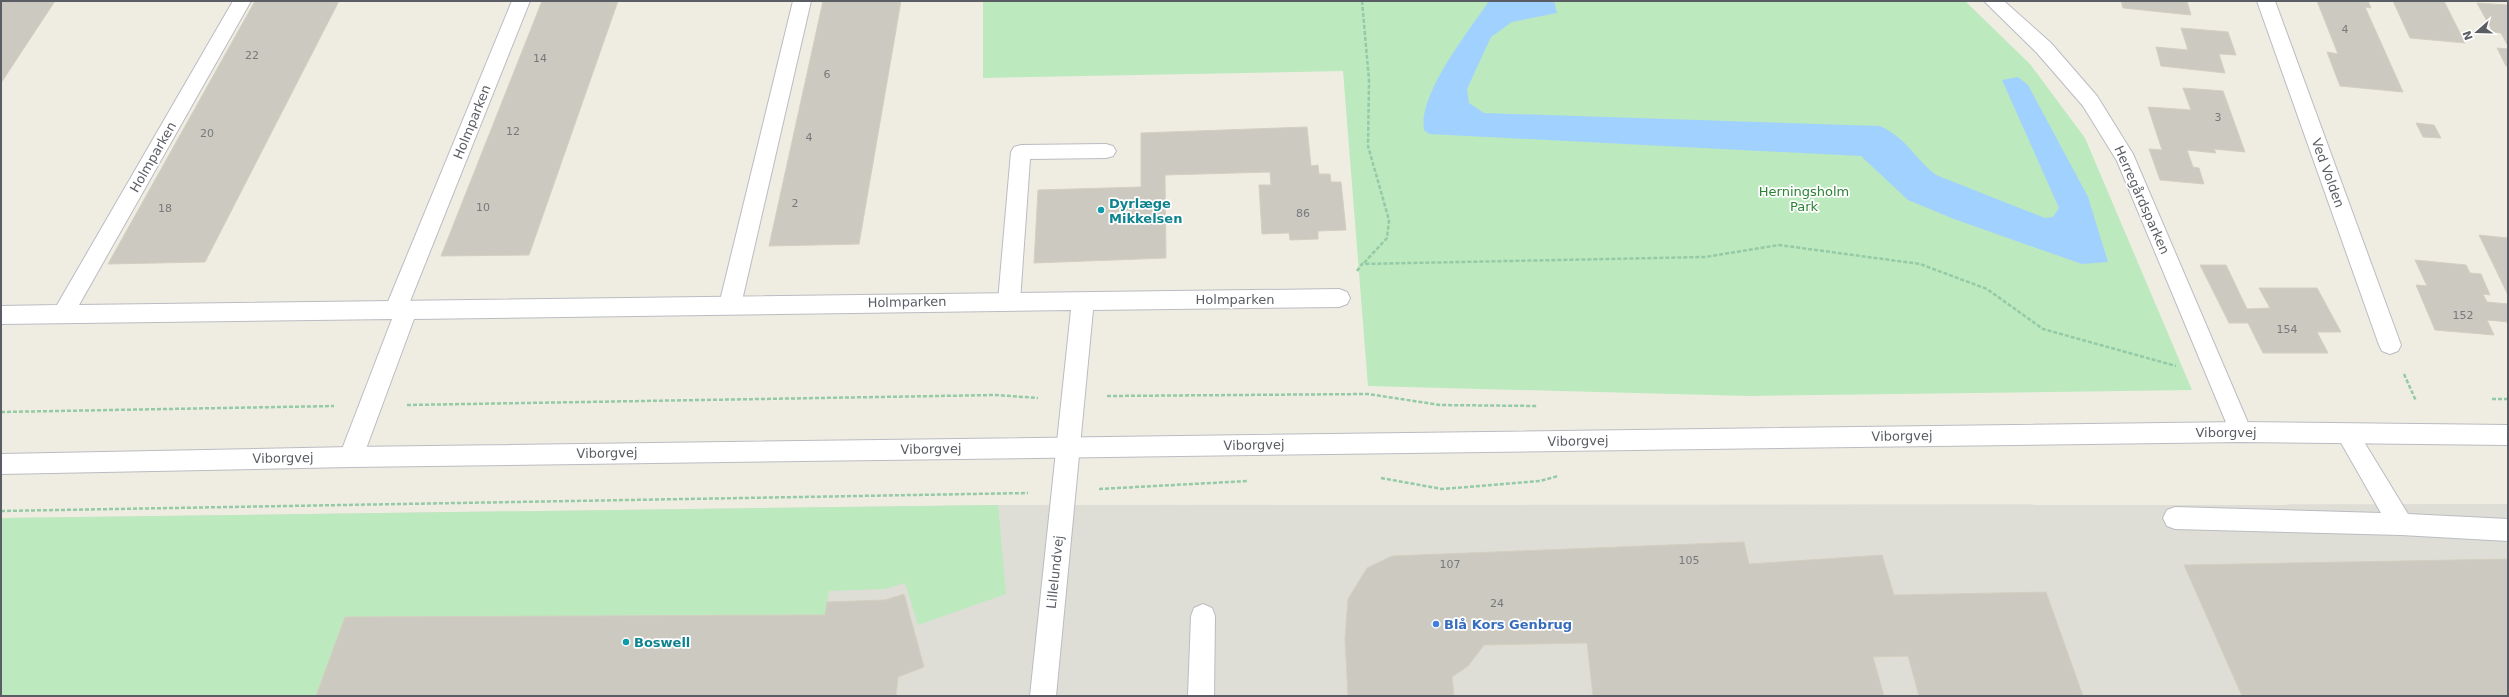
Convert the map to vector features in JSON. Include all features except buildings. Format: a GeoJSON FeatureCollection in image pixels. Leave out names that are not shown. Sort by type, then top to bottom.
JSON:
{"type":"FeatureCollection","features":[{"type":"Feature","properties":{"kind":"street","name":"Holmparken"},"geometry":{"type":"LineString","coordinates":[[64,314],[242,1]]}},
{"type":"Feature","properties":{"kind":"street","name":"Holmparken"},"geometry":{"type":"LineString","coordinates":[[351,457],[371,406],[401,309],[521,1]]}},
{"type":"Feature","properties":{"kind":"street"},"geometry":{"type":"LineString","coordinates":[[730,305],[802,1]]}},
{"type":"Feature","properties":{"kind":"street","name":"Herregårdsparken"},"geometry":{"type":"LineString","coordinates":[[1993,1],[2044,48],[2090,101],[2126,158],[2241,432]]}},
{"type":"Feature","properties":{"kind":"street","name":"Ved Volden"},"geometry":{"type":"LineString","coordinates":[[2266,1],[2390,345]]}},
{"type":"Feature","properties":{"kind":"street"},"geometry":{"type":"LineString","coordinates":[[1009,301],[1021,152],[1106,151]]}},
{"type":"Feature","properties":{"kind":"street","name":"Holmparken"},"geometry":{"type":"LineString","coordinates":[[1,315],[1083,300],[1339,298]]}},
{"type":"Feature","properties":{"kind":"street"},"geometry":{"type":"LineString","coordinates":[[1068,447],[1083,300]]}},
{"type":"Feature","properties":{"kind":"street","name":"Viborgvej"},"geometry":{"type":"LineString","coordinates":[[1,464],[351,457],[2241,432],[2432,436],[2508,435]]}},
{"type":"Feature","properties":{"kind":"street"},"geometry":{"type":"LineString","coordinates":[[2347,434],[2401,524]]}},
{"type":"Feature","properties":{"kind":"street","name":"Lillelundvej"},"geometry":{"type":"LineString","coordinates":[[1043,696],[1068,447]]}},
{"type":"Feature","properties":{"kind":"street"},"geometry":{"type":"LineString","coordinates":[[2175,518],[2401,524],[2508,530]]}},
{"type":"Feature","properties":{"kind":"street"},"geometry":{"type":"LineString","coordinates":[[1201,696],[1203,616]]}},
{"type":"Feature","properties":{"kind":"path"},"geometry":{"type":"LineString","coordinates":[[1339,298],[1362,264],[1387,238],[1389,220],[1368,146],[1369,80],[1362,1]]}},
{"type":"Feature","properties":{"kind":"path"},"geometry":{"type":"LineString","coordinates":[[1362,264],[1705,257],[1779,245],[1920,264],[1987,289],[2043,329],[2219,378]]}},
{"type":"Feature","properties":{"kind":"path"},"geometry":{"type":"LineString","coordinates":[[2390,345],[2432,436]]}},
{"type":"Feature","properties":{"kind":"path"},"geometry":{"type":"LineString","coordinates":[[1,412],[996,395],[1034,398]]}},
{"type":"Feature","properties":{"kind":"path"},"geometry":{"type":"LineString","coordinates":[[1,511],[1004,494]]}},
{"type":"Feature","properties":{"kind":"shaded area"},"geometry":{"type":"Polygon","coordinates":[[[2508,504],[2508,696],[1,696],[1,518],[998,505],[2508,504]]]}},
{"type":"Feature","properties":{"kind":"green space","name":"Herningsholm Park"},"geometry":{"type":"Polygon","coordinates":[[[983,1],[1965,1],[2030,64],[2085,138],[2192,390],[1748,396],[1368,386],[1343,71],[983,78],[983,1]]]}},
{"type":"Feature","properties":{"kind":"green space"},"geometry":{"type":"Polygon","coordinates":[[[998,505],[1006,594],[918,625],[905,583],[885,589],[829,591],[825,615],[345,617],[316,696],[1,695],[1,518],[998,505]]]}},
{"type":"Feature","properties":{"kind":"water"},"geometry":{"type":"Polygon","coordinates":[[[1489,1],[1554,1],[1557,13],[1512,22],[1491,37],[1467,89],[1469,103],[1484,113],[1880,126],[1890,131],[1904,143],[1928,169],[1936,175],[2045,218],[2053,217],[2059,208],[2002,80],[2018,77],[2028,85],[2088,197],[2108,262],[2082,264],[1954,219],[1908,200],[1861,156],[1429,134],[1424,130],[1424,115],[1437,81],[1458,46],[1489,1]]]}},
{"type":"Feature","properties":{"kind":"place","name":"Dyrlæge Mikkelsen"},"geometry":{"type":"Point","coordinates":[1101,210]}},
{"type":"Feature","properties":{"kind":"place","name":"Blå Kors Genbrug"},"geometry":{"type":"Point","coordinates":[1436,624]}},
{"type":"Feature","properties":{"kind":"place","name":"Boswell"},"geometry":{"type":"Point","coordinates":[626,642]}}]}
